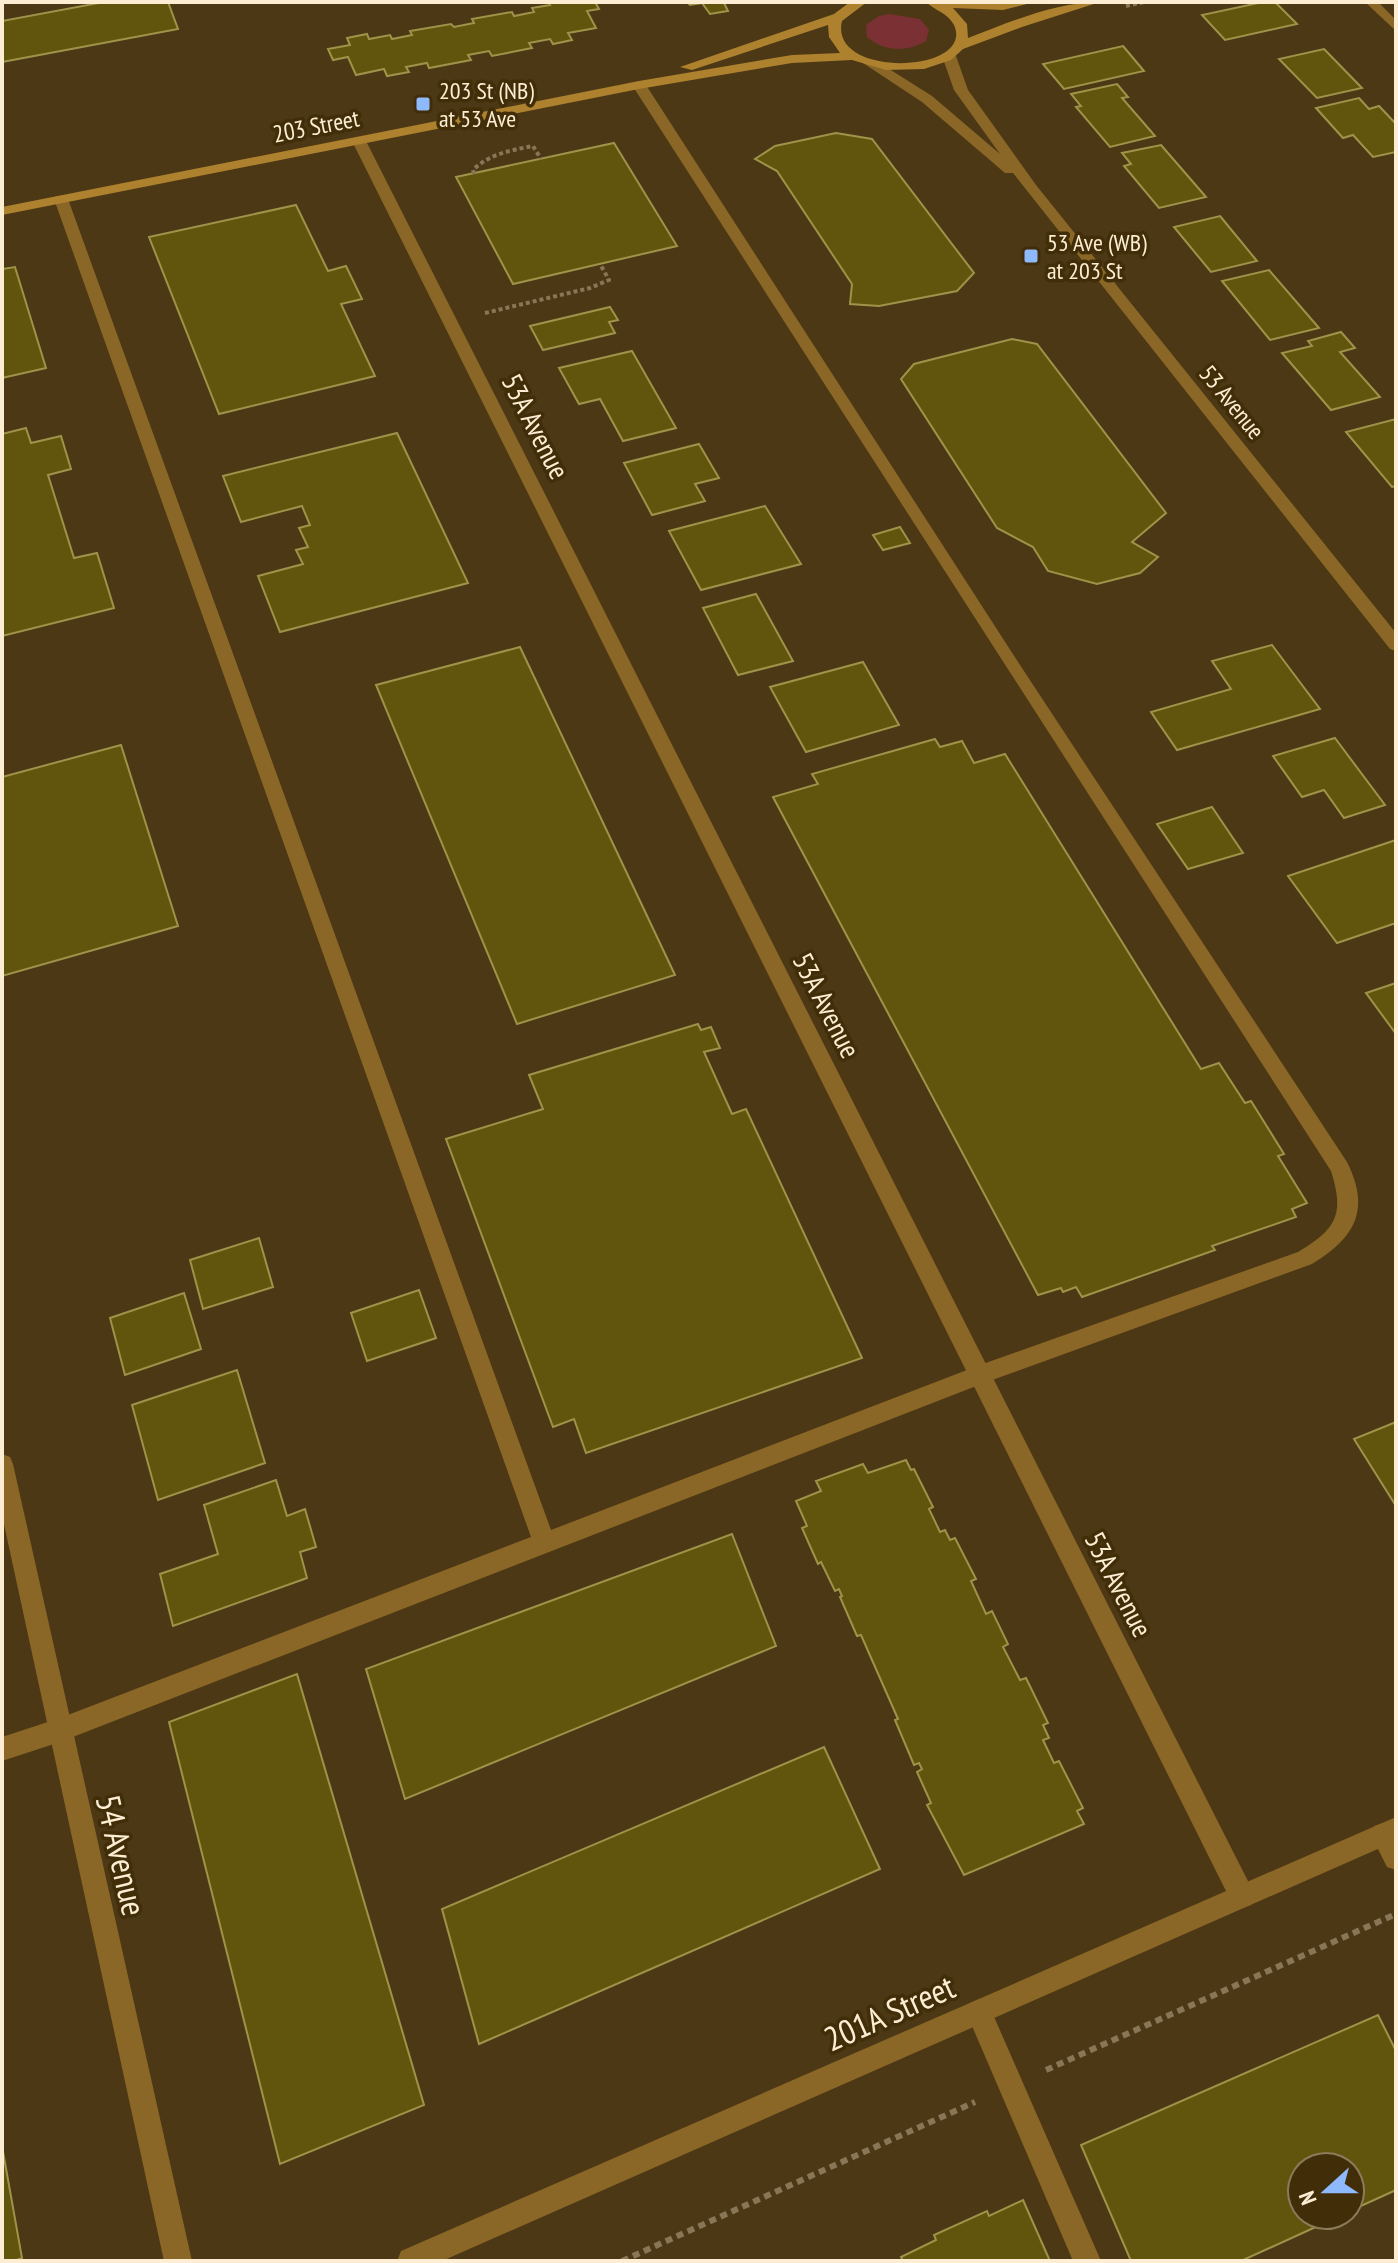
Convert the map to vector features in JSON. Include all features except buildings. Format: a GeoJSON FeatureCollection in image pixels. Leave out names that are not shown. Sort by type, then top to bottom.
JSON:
{"type":"FeatureCollection","features":[{"type":"Feature","properties":{"kind":"main road","name":"203 Street"},"geometry":{"type":"LineString","coordinates":[[639,85],[671,72],[725,57],[861,2]]}},
{"type":"Feature","properties":{"kind":"main road"},"geometry":{"type":"LineString","coordinates":[[934,3],[1003,6],[1029,2]]}},
{"type":"Feature","properties":{"kind":"main road"},"geometry":{"type":"LineString","coordinates":[[843,10],[835,22],[834,34],[840,46],[870,63],[912,67],[1017,24],[1094,2]]}},
{"type":"Feature","properties":{"kind":"main road"},"geometry":{"type":"LineString","coordinates":[[934,3],[952,12],[962,23],[964,35],[954,51]]}},
{"type":"Feature","properties":{"kind":"main road","name":"203 Street"},"geometry":{"type":"LineString","coordinates":[[2,211],[639,85],[792,59],[853,56]]}},
{"type":"Feature","properties":{"kind":"street"},"geometry":{"type":"LineString","coordinates":[[1371,2],[1396,27]]}},
{"type":"Feature","properties":{"kind":"street","name":"53 Avenue"},"geometry":{"type":"LineString","coordinates":[[954,51],[961,90],[1031,188],[1396,645]]}},
{"type":"Feature","properties":{"kind":"street","name":"53 Avenue"},"geometry":{"type":"LineString","coordinates":[[870,63],[935,105],[1031,188]]}},
{"type":"Feature","properties":{"kind":"street"},"geometry":{"type":"LineString","coordinates":[[2,1749],[60,1730],[980,1375],[1305,1258],[1337,1237],[1347,1221],[1350,1205],[1340,1168],[1022,682],[639,85]]}},
{"type":"Feature","properties":{"kind":"street","name":"53A Avenue"},"geometry":{"type":"LineString","coordinates":[[359,141],[1242,1896]]}},
{"type":"Feature","properties":{"kind":"street"},"geometry":{"type":"LineString","coordinates":[[61,199],[545,1544]]}},
{"type":"Feature","properties":{"kind":"street","name":"54 Avenue"},"geometry":{"type":"LineString","coordinates":[[2,1464],[178,2261]]}},
{"type":"Feature","properties":{"kind":"street"},"geometry":{"type":"LineString","coordinates":[[1389,1832],[1396,1858]]}},
{"type":"Feature","properties":{"kind":"street","name":"201A Street"},"geometry":{"type":"LineString","coordinates":[[411,2261],[1389,1832]]}},
{"type":"Feature","properties":{"kind":"street"},"geometry":{"type":"LineString","coordinates":[[979,2012],[1087,2261]]}},
{"type":"Feature","properties":{"kind":"path"},"geometry":{"type":"LineString","coordinates":[[474,174],[476,165],[520,148],[533,146],[541,159]]}},
{"type":"Feature","properties":{"kind":"path"},"geometry":{"type":"LineString","coordinates":[[484,313],[590,288],[609,280],[600,264]]}},
{"type":"Feature","properties":{"kind":"path"},"geometry":{"type":"LineString","coordinates":[[1042,2072],[1396,1914]]}},
{"type":"Feature","properties":{"kind":"path"},"geometry":{"type":"LineString","coordinates":[[622,2261],[976,2102]]}},
{"type":"Feature","properties":{"kind":"shaded area"},"geometry":{"type":"Polygon","coordinates":[[[889,14],[920,19],[929,30],[926,41],[896,49],[881,46],[867,37],[866,25],[879,16],[889,14]]]}},
{"type":"Feature","properties":{"kind":"place","name":"203 St (NB) at 53 Ave"},"geometry":{"type":"Point","coordinates":[423,104]}},
{"type":"Feature","properties":{"kind":"place","name":"53 Ave (WB) at 203 St"},"geometry":{"type":"Point","coordinates":[1031,256]}}]}
